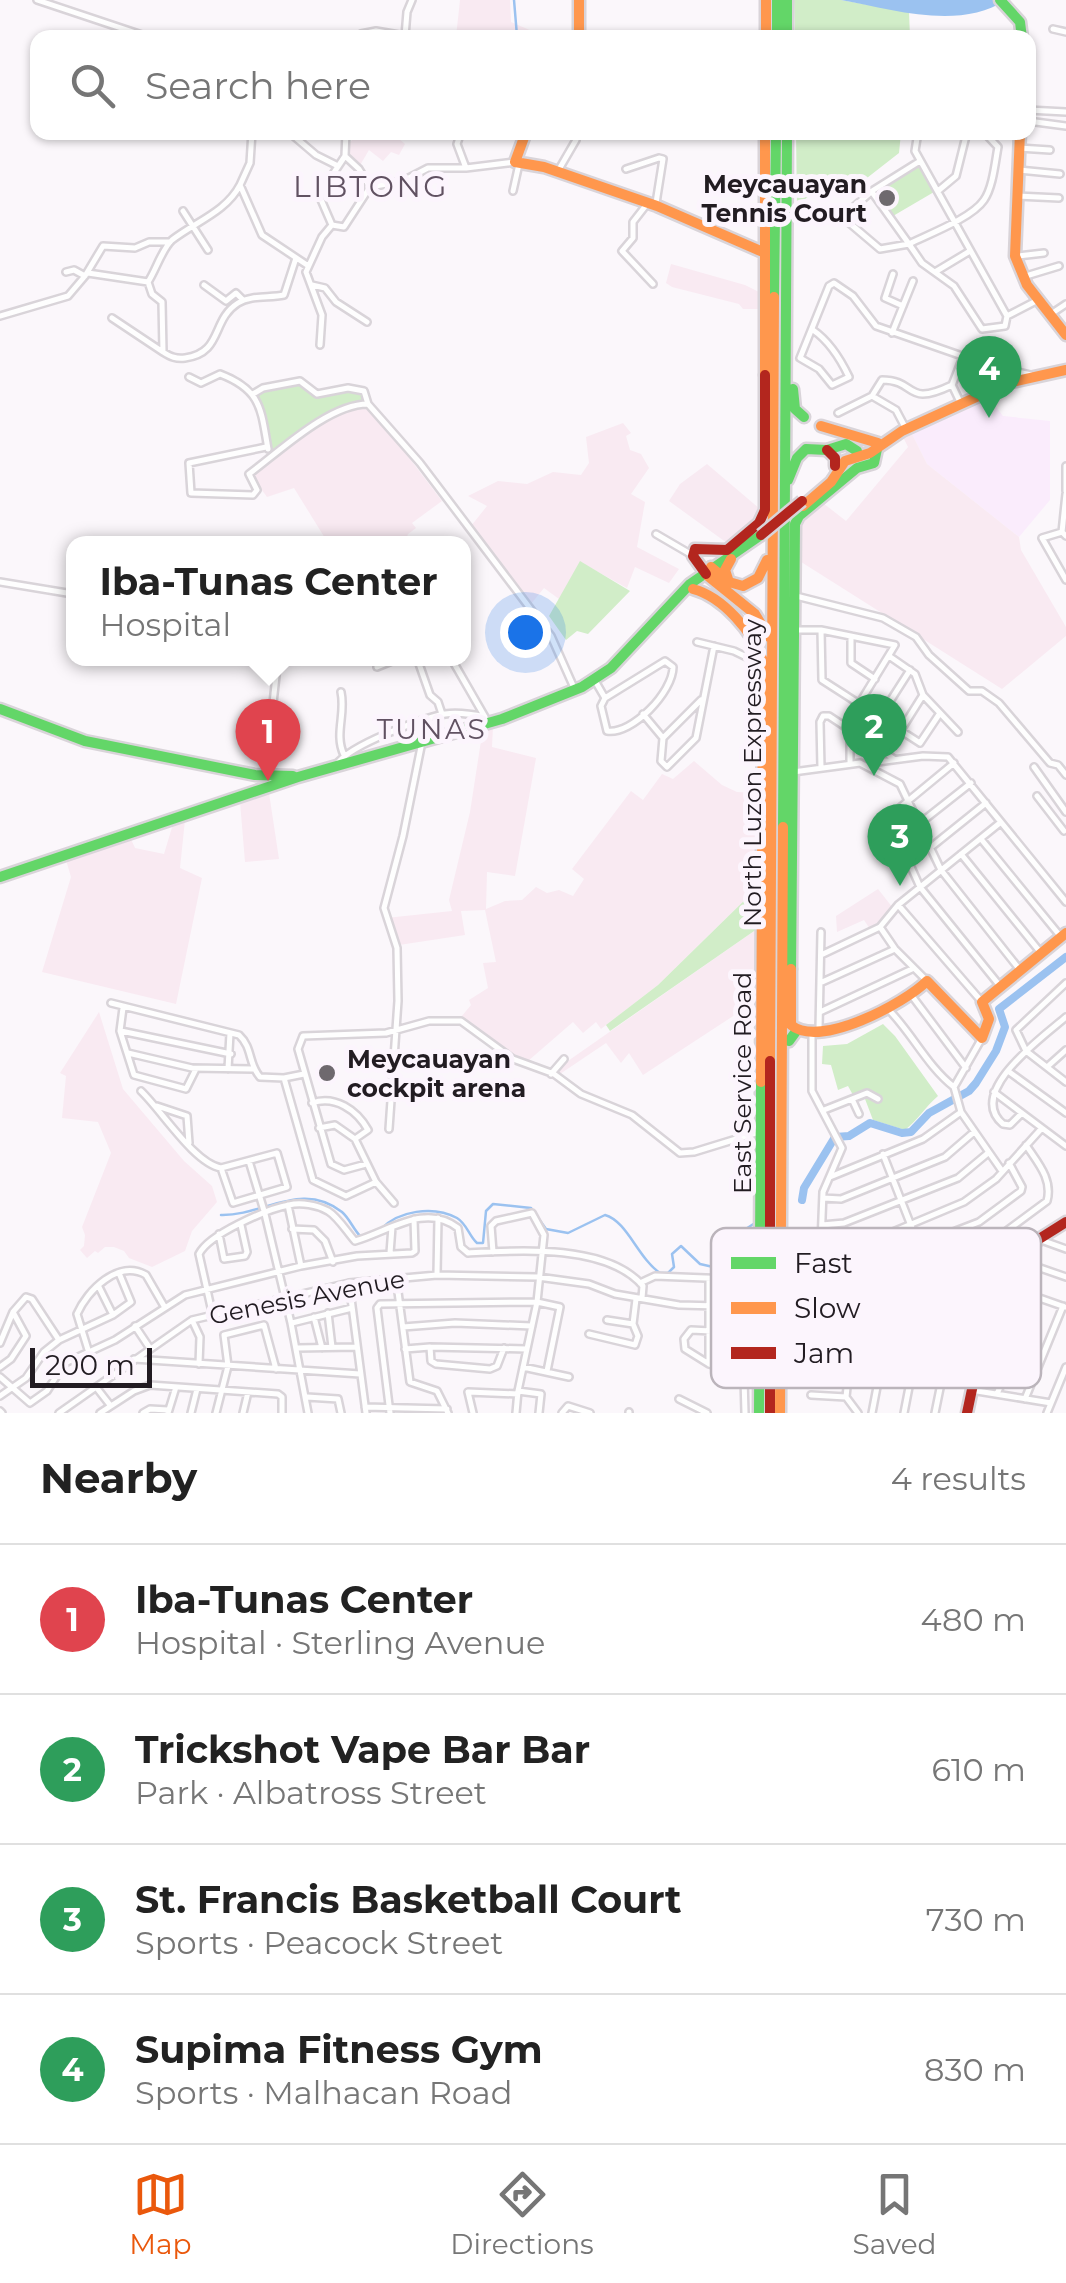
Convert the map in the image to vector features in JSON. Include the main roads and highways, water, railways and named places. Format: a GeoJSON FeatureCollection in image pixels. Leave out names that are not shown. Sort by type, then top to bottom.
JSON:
{"type":"FeatureCollection","features":[{"type":"Feature","properties":{"kind":"main road"},"geometry":{"type":"LineString","coordinates":[[579,0],[579,30]]}},
{"type":"Feature","properties":{"kind":"main road"},"geometry":{"type":"LineString","coordinates":[[769,30],[779,1]]}},
{"type":"Feature","properties":{"kind":"main road"},"geometry":{"type":"LineString","coordinates":[[777,30],[779,1]]}},
{"type":"Feature","properties":{"kind":"main road"},"geometry":{"type":"LineString","coordinates":[[779,1],[785,30]]}},
{"type":"Feature","properties":{"kind":"main road"},"geometry":{"type":"LineString","coordinates":[[1001,1],[1020,22],[1021,30]]}},
{"type":"Feature","properties":{"kind":"main road"},"geometry":{"type":"LineString","coordinates":[[524,140],[517,162],[544,165],[670,208],[765,256]]}},
{"type":"Feature","properties":{"kind":"main road"},"geometry":{"type":"LineString","coordinates":[[693,557],[699,547],[726,550],[762,520],[765,510],[765,140]]}},
{"type":"Feature","properties":{"kind":"main road","name":"North Luzon Expressway"},"geometry":{"type":"LineString","coordinates":[[771,1228],[772,699],[765,537],[774,510],[776,140]]}},
{"type":"Feature","properties":{"kind":"main road","name":"North Luzon Expressway"},"geometry":{"type":"LineString","coordinates":[[781,1228],[786,140]]}},
{"type":"Feature","properties":{"kind":"main road"},"geometry":{"type":"LineString","coordinates":[[1020,140],[1014,256],[1038,300],[1066,334]]}},
{"type":"Feature","properties":{"kind":"main road"},"geometry":{"type":"LineString","coordinates":[[765,256],[776,154]]}},
{"type":"Feature","properties":{"kind":"main road"},"geometry":{"type":"LineString","coordinates":[[787,282],[794,408],[804,418]]}},
{"type":"Feature","properties":{"kind":"main road"},"geometry":{"type":"LineString","coordinates":[[782,1166],[790,1089],[789,1041],[794,1027],[792,772],[796,520],[856,458],[908,428],[1031,375],[1066,370]]}},
{"type":"Feature","properties":{"kind":"main road"},"geometry":{"type":"LineString","coordinates":[[822,426],[881,444]]}},
{"type":"Feature","properties":{"kind":"main road"},"geometry":{"type":"LineString","coordinates":[[839,465],[851,466],[856,458],[856,440],[851,437]]}},
{"type":"Feature","properties":{"kind":"main road"},"geometry":{"type":"LineString","coordinates":[[784,493],[800,454],[812,447],[830,449],[846,444],[856,458]]}},
{"type":"Feature","properties":{"kind":"main road"},"geometry":{"type":"LineString","coordinates":[[830,449],[839,465]]}},
{"type":"Feature","properties":{"kind":"main road"},"geometry":{"type":"LineString","coordinates":[[708,582],[731,556],[765,537],[802,503],[839,465],[841,458],[856,458]]}},
{"type":"Feature","properties":{"kind":"main road"},"geometry":{"type":"LineString","coordinates":[[708,582],[745,586],[758,578],[767,560],[765,537]]}},
{"type":"Feature","properties":{"kind":"main road"},"geometry":{"type":"LineString","coordinates":[[693,557],[702,560],[731,556]]}},
{"type":"Feature","properties":{"kind":"main road"},"geometry":{"type":"LineString","coordinates":[[0,877],[272,781],[422,742],[575,690],[611,668],[682,597],[725,570],[731,556]]}},
{"type":"Feature","properties":{"kind":"main road"},"geometry":{"type":"LineString","coordinates":[[693,557],[708,582],[760,619],[771,645]]}},
{"type":"Feature","properties":{"kind":"main road"},"geometry":{"type":"LineString","coordinates":[[693,557],[708,582]]}},
{"type":"Feature","properties":{"kind":"main road","name":"East Service Road"},"geometry":{"type":"LineString","coordinates":[[708,582],[760,650],[763,665],[761,1228]]}},
{"type":"Feature","properties":{"kind":"main road"},"geometry":{"type":"LineString","coordinates":[[0,709],[85,741],[272,781]]}},
{"type":"Feature","properties":{"kind":"main road"},"geometry":{"type":"LineString","coordinates":[[794,1027],[834,1031],[912,996],[927,981],[982,1038],[989,1019],[982,1002],[1064,935]]}},
{"type":"Feature","properties":{"kind":"main road"},"geometry":{"type":"LineString","coordinates":[[761,1132],[765,1117],[766,970],[772,939]]}},
{"type":"Feature","properties":{"kind":"main road"},"geometry":{"type":"LineString","coordinates":[[1041,1237],[1066,1222]]}},
{"type":"Feature","properties":{"kind":"main road","name":"East Service Road"},"geometry":{"type":"LineString","coordinates":[[759,1388],[759,1413]]}},
{"type":"Feature","properties":{"kind":"main road","name":"North Luzon Expressway"},"geometry":{"type":"LineString","coordinates":[[770,1388],[770,1413]]}},
{"type":"Feature","properties":{"kind":"main road","name":"North Luzon Expressway"},"geometry":{"type":"LineString","coordinates":[[780,1388],[780,1413]]}},
{"type":"Feature","properties":{"kind":"main road"},"geometry":{"type":"LineString","coordinates":[[967,1413],[972,1388]]}},
{"type":"Feature","properties":{"kind":"water"},"geometry":{"type":"Polygon","coordinates":[[[841,0],[1006,0],[987,9],[946,16],[841,0]]]}},
{"type":"Feature","properties":{"kind":"waterway"},"geometry":{"type":"LineString","coordinates":[[514,0],[516,30]]}},
{"type":"Feature","properties":{"kind":"waterway"},"geometry":{"type":"LineString","coordinates":[[802,1200],[804,1188],[835,1137],[849,1136],[870,1123],[911,1132],[929,1113],[969,1091],[996,1051],[1005,1027],[999,1009],[1066,957]]}},
{"type":"Feature","properties":{"kind":"waterway"},"geometry":{"type":"LineString","coordinates":[[221,1215],[312,1199],[342,1212],[361,1237]]}},
{"type":"Feature","properties":{"kind":"waterway"},"geometry":{"type":"LineString","coordinates":[[381,1229],[406,1214],[437,1212],[457,1218],[477,1243],[483,1243],[486,1211],[493,1204],[531,1208],[546,1229],[568,1233],[605,1215],[620,1224],[660,1273],[668,1273],[674,1267],[672,1254],[681,1246],[700,1264],[711,1266]]}},
{"type":"Feature","properties":{"kind":"waterway"},"geometry":{"type":"LineString","coordinates":[[747,1228],[755,1223]]}},
{"type":"Feature","properties":{"kind":"place","name":"Meycauayan Tennis Court"},"geometry":{"type":"Point","coordinates":[887,198]}},
{"type":"Feature","properties":{"kind":"place","name":"Supima Fitness Gym"},"geometry":{"type":"Point","coordinates":[989,418]}},
{"type":"Feature","properties":{"kind":"place","name":"Trickshot Vape Bar Bar"},"geometry":{"type":"Point","coordinates":[874,776]}},
{"type":"Feature","properties":{"kind":"place","name":"Iba-Tunas Center"},"geometry":{"type":"Point","coordinates":[268,781]}},
{"type":"Feature","properties":{"kind":"place","name":"St. Francis Basketball Court"},"geometry":{"type":"Point","coordinates":[900,886]}},
{"type":"Feature","properties":{"kind":"place","name":"Meycauayan cockpit arena"},"geometry":{"type":"Point","coordinates":[327,1073]}},
{"type":"Feature","properties":{"kind":"district","name":"LIBTONG"},"geometry":{"type":"Point","coordinates":[371,186]}},
{"type":"Feature","properties":{"kind":"district","name":"TUNAS"},"geometry":{"type":"Point","coordinates":[432,729]}}]}
